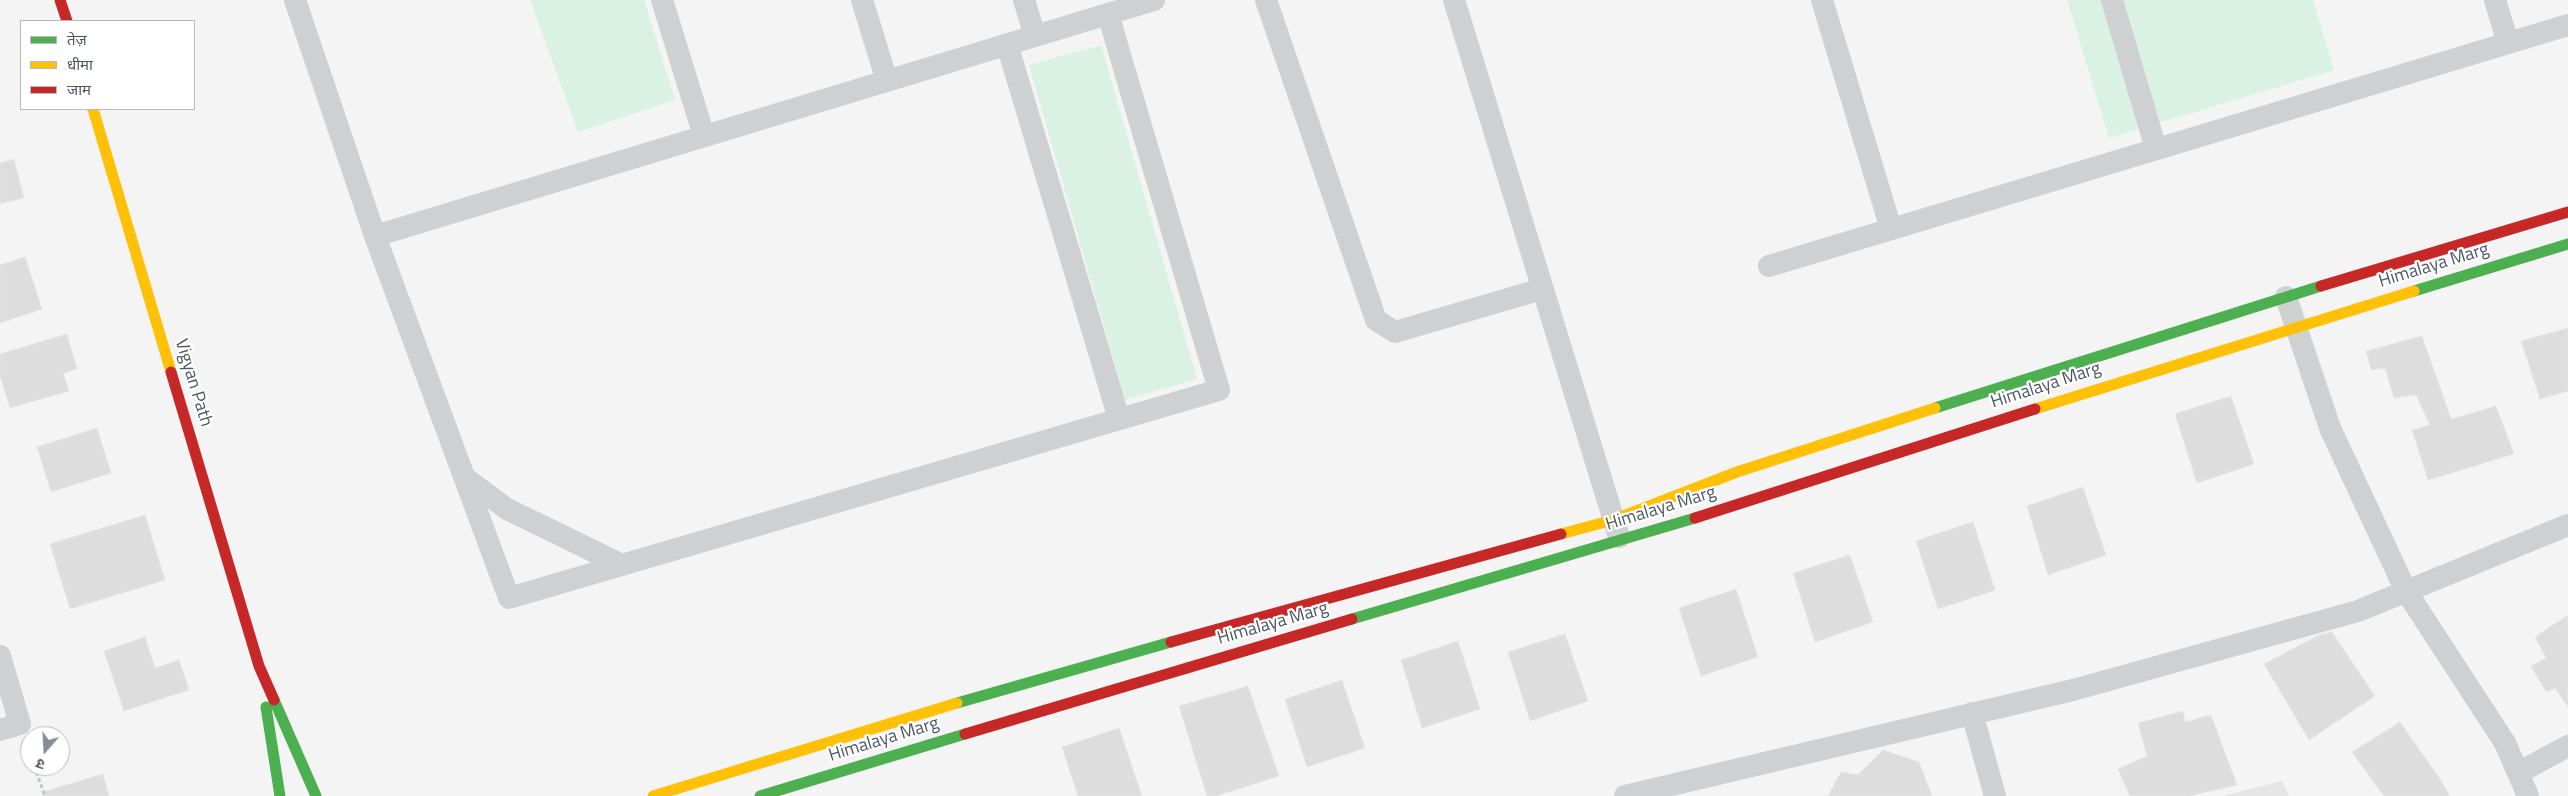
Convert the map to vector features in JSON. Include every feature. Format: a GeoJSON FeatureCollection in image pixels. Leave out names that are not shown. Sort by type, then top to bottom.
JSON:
{"type":"FeatureCollection","features":[{"type":"Feature","properties":{"kind":"main road"},"geometry":{"type":"LineString","coordinates":[[60,0],[67,20]]}},
{"type":"Feature","properties":{"kind":"main road","name":"Vigyan Path"},"geometry":{"type":"LineString","coordinates":[[93,110],[259,666],[316,796]]}},
{"type":"Feature","properties":{"kind":"main road","name":"Himalaya Marg"},"geometry":{"type":"LineString","coordinates":[[653,796],[998,690],[1616,530],[1736,472],[2286,297],[2568,212]]}},
{"type":"Feature","properties":{"kind":"main road","name":"Himalaya Marg"},"geometry":{"type":"LineString","coordinates":[[760,796],[1139,681],[1616,530],[2568,244]]}},
{"type":"Feature","properties":{"kind":"main road","name":"Vigyan Path"},"geometry":{"type":"LineString","coordinates":[[259,666],[280,796]]}},
{"type":"Feature","properties":{"kind":"street"},"geometry":{"type":"LineString","coordinates":[[295,0],[375,236],[509,598],[1219,390],[1108,14]]}},
{"type":"Feature","properties":{"kind":"street"},"geometry":{"type":"LineString","coordinates":[[662,0],[704,136]]}},
{"type":"Feature","properties":{"kind":"street"},"geometry":{"type":"LineString","coordinates":[[862,0],[887,81]]}},
{"type":"Feature","properties":{"kind":"street"},"geometry":{"type":"LineString","coordinates":[[1024,0],[1035,36]]}},
{"type":"Feature","properties":{"kind":"street"},"geometry":{"type":"LineString","coordinates":[[375,236],[1154,0]]}},
{"type":"Feature","properties":{"kind":"street"},"geometry":{"type":"LineString","coordinates":[[1266,0],[1376,320],[1395,332],[1542,289]]}},
{"type":"Feature","properties":{"kind":"street"},"geometry":{"type":"LineString","coordinates":[[1454,0],[1616,530]]}},
{"type":"Feature","properties":{"kind":"street"},"geometry":{"type":"LineString","coordinates":[[1822,0],[1891,229]]}},
{"type":"Feature","properties":{"kind":"street"},"geometry":{"type":"LineString","coordinates":[[2112,0],[2156,149]]}},
{"type":"Feature","properties":{"kind":"street"},"geometry":{"type":"LineString","coordinates":[[2495,0],[2508,43]]}},
{"type":"Feature","properties":{"kind":"street"},"geometry":{"type":"LineString","coordinates":[[1769,266],[2568,25]]}},
{"type":"Feature","properties":{"kind":"street"},"geometry":{"type":"LineString","coordinates":[[1007,44],[1119,419]]}},
{"type":"Feature","properties":{"kind":"street"},"geometry":{"type":"LineString","coordinates":[[2286,297],[2330,428],[2406,592],[2505,743],[2528,796]]}},
{"type":"Feature","properties":{"kind":"street"},"geometry":{"type":"LineString","coordinates":[[464,476],[507,509],[622,565]]}},
{"type":"Feature","properties":{"kind":"street"},"geometry":{"type":"LineString","coordinates":[[1625,796],[2073,690],[2358,612],[2568,525]]}},
{"type":"Feature","properties":{"kind":"street"},"geometry":{"type":"LineString","coordinates":[[0,656],[20,724],[0,730]]}},
{"type":"Feature","properties":{"kind":"street"},"geometry":{"type":"LineString","coordinates":[[1972,713],[1995,796]]}},
{"type":"Feature","properties":{"kind":"street"},"geometry":{"type":"LineString","coordinates":[[2518,773],[2568,746]]}},
{"type":"Feature","properties":{"kind":"path"},"geometry":{"type":"LineString","coordinates":[[37,776],[44,796]]}},
{"type":"Feature","properties":{"kind":"shaded area"},"geometry":{"type":"Polygon","coordinates":[[[2282,781],[2289,796],[2222,796],[2282,781]]]}},
{"type":"Feature","properties":{"kind":"green space"},"geometry":{"type":"Polygon","coordinates":[[[530,0],[644,0],[675,100],[578,132],[530,0]]]}},
{"type":"Feature","properties":{"kind":"green space"},"geometry":{"type":"Polygon","coordinates":[[[2067,0],[2313,0],[2334,70],[2109,138],[2067,0]]]}},
{"type":"Feature","properties":{"kind":"green space"},"geometry":{"type":"Polygon","coordinates":[[[1101,45],[1197,379],[1125,400],[1029,65],[1101,45]]]}},
{"type":"Feature","properties":{"kind":"building"},"geometry":{"type":"Polygon","coordinates":[[[14,159],[24,198],[0,204],[0,163],[14,159]]]}},
{"type":"Feature","properties":{"kind":"building"},"geometry":{"type":"Polygon","coordinates":[[[25,257],[42,309],[0,323],[0,265],[25,257]]]}},
{"type":"Feature","properties":{"kind":"building"},"geometry":{"type":"Polygon","coordinates":[[[2568,328],[2568,391],[2540,399],[2521,341],[2568,328]]]}},
{"type":"Feature","properties":{"kind":"building"},"geometry":{"type":"Polygon","coordinates":[[[67,334],[77,369],[63,373],[69,391],[10,408],[0,376],[0,354],[67,334]]]}},
{"type":"Feature","properties":{"kind":"building"},"geometry":{"type":"Polygon","coordinates":[[[2422,336],[2451,419],[2496,406],[2514,454],[2428,480],[2412,430],[2430,425],[2416,395],[2394,398],[2385,368],[2371,370],[2366,351],[2422,336]]]}},
{"type":"Feature","properties":{"kind":"building"},"geometry":{"type":"Polygon","coordinates":[[[2231,396],[2254,464],[2197,483],[2175,414],[2231,396]]]}},
{"type":"Feature","properties":{"kind":"building"},"geometry":{"type":"Polygon","coordinates":[[[97,428],[111,473],[51,492],[37,447],[97,428]]]}},
{"type":"Feature","properties":{"kind":"building"},"geometry":{"type":"Polygon","coordinates":[[[2083,487],[2106,555],[2048,575],[2027,506],[2083,487]]]}},
{"type":"Feature","properties":{"kind":"building"},"geometry":{"type":"Polygon","coordinates":[[[145,515],[165,580],[70,609],[50,544],[145,515]]]}},
{"type":"Feature","properties":{"kind":"building"},"geometry":{"type":"Polygon","coordinates":[[[1973,522],[1995,590],[1938,609],[1916,541],[1973,522]]]}},
{"type":"Feature","properties":{"kind":"building"},"geometry":{"type":"Polygon","coordinates":[[[1850,555],[1873,622],[1815,642],[1793,573],[1850,555]]]}},
{"type":"Feature","properties":{"kind":"building"},"geometry":{"type":"Polygon","coordinates":[[[1736,589],[1758,657],[1701,676],[1679,608],[1736,589]]]}},
{"type":"Feature","properties":{"kind":"building"},"geometry":{"type":"Polygon","coordinates":[[[2568,615],[2568,707],[2555,688],[2546,692],[2531,666],[2546,658],[2535,637],[2568,615]]]}},
{"type":"Feature","properties":{"kind":"building"},"geometry":{"type":"Polygon","coordinates":[[[2332,632],[2375,696],[2309,740],[2264,664],[2319,635],[2332,632]]]}},
{"type":"Feature","properties":{"kind":"building"},"geometry":{"type":"Polygon","coordinates":[[[1565,634],[1588,701],[1530,721],[1508,652],[1565,634]]]}},
{"type":"Feature","properties":{"kind":"building"},"geometry":{"type":"Polygon","coordinates":[[[145,637],[155,668],[179,660],[189,690],[124,711],[104,651],[145,637]]]}},
{"type":"Feature","properties":{"kind":"building"},"geometry":{"type":"Polygon","coordinates":[[[1458,641],[1480,709],[1422,728],[1401,660],[1458,641]]]}},
{"type":"Feature","properties":{"kind":"building"},"geometry":{"type":"Polygon","coordinates":[[[1342,680],[1365,748],[1307,767],[1285,699],[1342,680]]]}},
{"type":"Feature","properties":{"kind":"building"},"geometry":{"type":"Polygon","coordinates":[[[1248,686],[1279,776],[1216,796],[1207,796],[1179,706],[1248,686]]]}},
{"type":"Feature","properties":{"kind":"building"},"geometry":{"type":"Polygon","coordinates":[[[2183,711],[2185,722],[2211,715],[2237,785],[2189,796],[2130,796],[2118,769],[2147,756],[2138,723],[2183,711]]]}},
{"type":"Feature","properties":{"kind":"building"},"geometry":{"type":"Polygon","coordinates":[[[2400,722],[2450,796],[2384,796],[2352,752],[2400,722]]]}},
{"type":"Feature","properties":{"kind":"building"},"geometry":{"type":"Polygon","coordinates":[[[1119,728],[1142,796],[1078,796],[1062,747],[1119,728]]]}},
{"type":"Feature","properties":{"kind":"building"},"geometry":{"type":"Polygon","coordinates":[[[1883,750],[1919,762],[1932,796],[1828,796],[1841,772],[1858,775],[1883,750]]]}},
{"type":"Feature","properties":{"kind":"building"},"geometry":{"type":"Polygon","coordinates":[[[103,774],[109,796],[43,796],[42,792],[103,774]]]}},
{"type":"Feature","properties":{"kind":"traffic: fast"},"geometry":{"type":"LineString","coordinates":[[2414,291],[2568,244]]}},
{"type":"Feature","properties":{"kind":"traffic: fast"},"geometry":{"type":"LineString","coordinates":[[1935,408],[2321,286]]}},
{"type":"Feature","properties":{"kind":"traffic: fast"},"geometry":{"type":"LineString","coordinates":[[1352,619],[1695,518]]}},
{"type":"Feature","properties":{"kind":"traffic: fast"},"geometry":{"type":"LineString","coordinates":[[957,703],[1171,642]]}},
{"type":"Feature","properties":{"kind":"traffic: fast"},"geometry":{"type":"LineString","coordinates":[[274,700],[316,796]]}},
{"type":"Feature","properties":{"kind":"traffic: fast"},"geometry":{"type":"LineString","coordinates":[[266,707],[280,796]]}},
{"type":"Feature","properties":{"kind":"traffic: fast"},"geometry":{"type":"LineString","coordinates":[[760,796],[965,734]]}},
{"type":"Feature","properties":{"kind":"traffic: slow"},"geometry":{"type":"LineString","coordinates":[[93,110],[171,372]]}},
{"type":"Feature","properties":{"kind":"traffic: slow"},"geometry":{"type":"LineString","coordinates":[[2035,409],[2414,291]]}},
{"type":"Feature","properties":{"kind":"traffic: slow"},"geometry":{"type":"LineString","coordinates":[[1561,534],[1613,520],[1737,472],[1935,408]]}},
{"type":"Feature","properties":{"kind":"traffic: slow"},"geometry":{"type":"LineString","coordinates":[[653,796],[957,703]]}},
{"type":"Feature","properties":{"kind":"traffic: jam"},"geometry":{"type":"LineString","coordinates":[[60,0],[67,20]]}},
{"type":"Feature","properties":{"kind":"traffic: jam"},"geometry":{"type":"LineString","coordinates":[[2321,286],[2568,212]]}},
{"type":"Feature","properties":{"kind":"traffic: jam"},"geometry":{"type":"LineString","coordinates":[[171,372],[259,666],[274,700]]}},
{"type":"Feature","properties":{"kind":"traffic: jam"},"geometry":{"type":"LineString","coordinates":[[1695,518],[2035,409]]}},
{"type":"Feature","properties":{"kind":"traffic: jam"},"geometry":{"type":"LineString","coordinates":[[1171,642],[1561,534]]}},
{"type":"Feature","properties":{"kind":"traffic: jam"},"geometry":{"type":"LineString","coordinates":[[965,734],[1352,619]]}}]}
